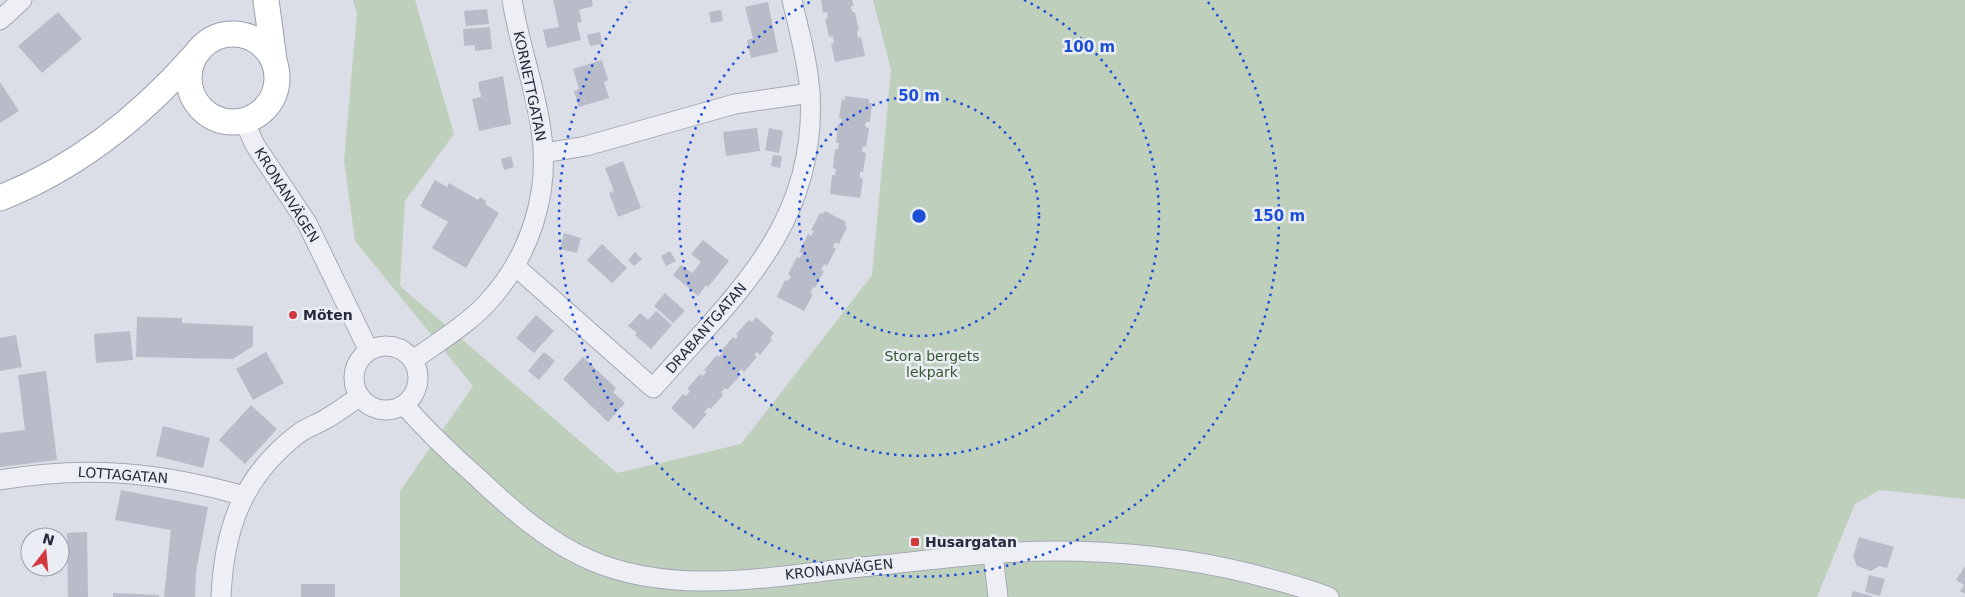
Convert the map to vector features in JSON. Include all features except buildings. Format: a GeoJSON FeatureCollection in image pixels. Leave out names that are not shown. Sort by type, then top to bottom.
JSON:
{"type":"FeatureCollection","features":[{"type":"Feature","properties":{"kind":"main road"},"geometry":{"type":"LineString","coordinates":[[118,130],[171,82],[209,42],[226,35],[244,24],[250,17],[257,0]]}},
{"type":"Feature","properties":{"kind":"main road"},"geometry":{"type":"LineString","coordinates":[[0,198],[42,179],[150,111],[170,105],[186,105],[221,120],[244,121],[264,110],[273,98],[277,83],[266,0]]}},
{"type":"Feature","properties":{"kind":"main road"},"geometry":{"type":"LineString","coordinates":[[226,35],[246,36],[259,43],[270,54],[276,68]]}},
{"type":"Feature","properties":{"kind":"main road"},"geometry":{"type":"LineString","coordinates":[[198,52],[191,66],[190,88],[197,102],[208,114]]}},
{"type":"Feature","properties":{"kind":"street"},"geometry":{"type":"LineString","coordinates":[[0,20],[22,0]]}},
{"type":"Feature","properties":{"kind":"street","name":"KORNETTGATAN"},"geometry":{"type":"LineString","coordinates":[[413,360],[460,327],[483,307],[501,287],[515,266],[528,240],[537,214],[543,182],[544,153],[538,113],[512,0]]}},
{"type":"Feature","properties":{"kind":"street","name":"DRABANTGATAN"},"geometry":{"type":"LineString","coordinates":[[515,266],[653,388],[744,285],[776,240],[792,207],[804,164],[809,136],[810,93],[806,62],[792,0]]}},
{"type":"Feature","properties":{"kind":"street"},"geometry":{"type":"LineString","coordinates":[[544,153],[586,146],[735,104],[810,93]]}},
{"type":"Feature","properties":{"kind":"street","name":"KRONANVÄGEN"},"geometry":{"type":"LineString","coordinates":[[244,121],[255,145],[307,224],[369,351]]}},
{"type":"Feature","properties":{"kind":"street"},"geometry":{"type":"LineString","coordinates":[[381,346],[396,348],[413,360],[418,374],[418,381],[414,395],[404,405],[383,410],[369,406],[359,397],[354,375],[358,362],[369,351],[381,346]]}},
{"type":"Feature","properties":{"kind":"street"},"geometry":{"type":"LineString","coordinates":[[221,597],[225,551],[231,526],[244,496],[262,469],[279,450],[299,433],[324,420],[359,397]]}},
{"type":"Feature","properties":{"kind":"street","name":"KRONANVÄGEN"},"geometry":{"type":"LineString","coordinates":[[404,405],[433,437],[504,502],[543,533],[564,547],[591,561],[644,577],[689,581],[734,579],[1055,551],[1134,554],[1180,559],[1274,580],[1329,597]]}},
{"type":"Feature","properties":{"kind":"street","name":"LOTTAGATAN"},"geometry":{"type":"LineString","coordinates":[[0,480],[46,473],[113,472],[179,479],[244,496]]}},
{"type":"Feature","properties":{"kind":"street"},"geometry":{"type":"LineString","coordinates":[[993,555],[998,597]]}},
{"type":"Feature","properties":{"kind":"green space","name":"Stora bergets lekpark"},"geometry":{"type":"Polygon","coordinates":[[[353,0],[415,0],[454,134],[405,201],[400,286],[617,473],[741,444],[872,275],[891,70],[873,0],[1965,0],[1965,499],[1880,490],[1855,504],[1817,597],[400,597],[400,491],[473,386],[355,241],[344,160],[357,13],[353,0]]]}},
{"type":"Feature","properties":{"kind":"place","name":"Möten"},"geometry":{"type":"Point","coordinates":[293,315]}},
{"type":"Feature","properties":{"kind":"place","name":"Husargatan"},"geometry":{"type":"Point","coordinates":[915,542]}}]}
